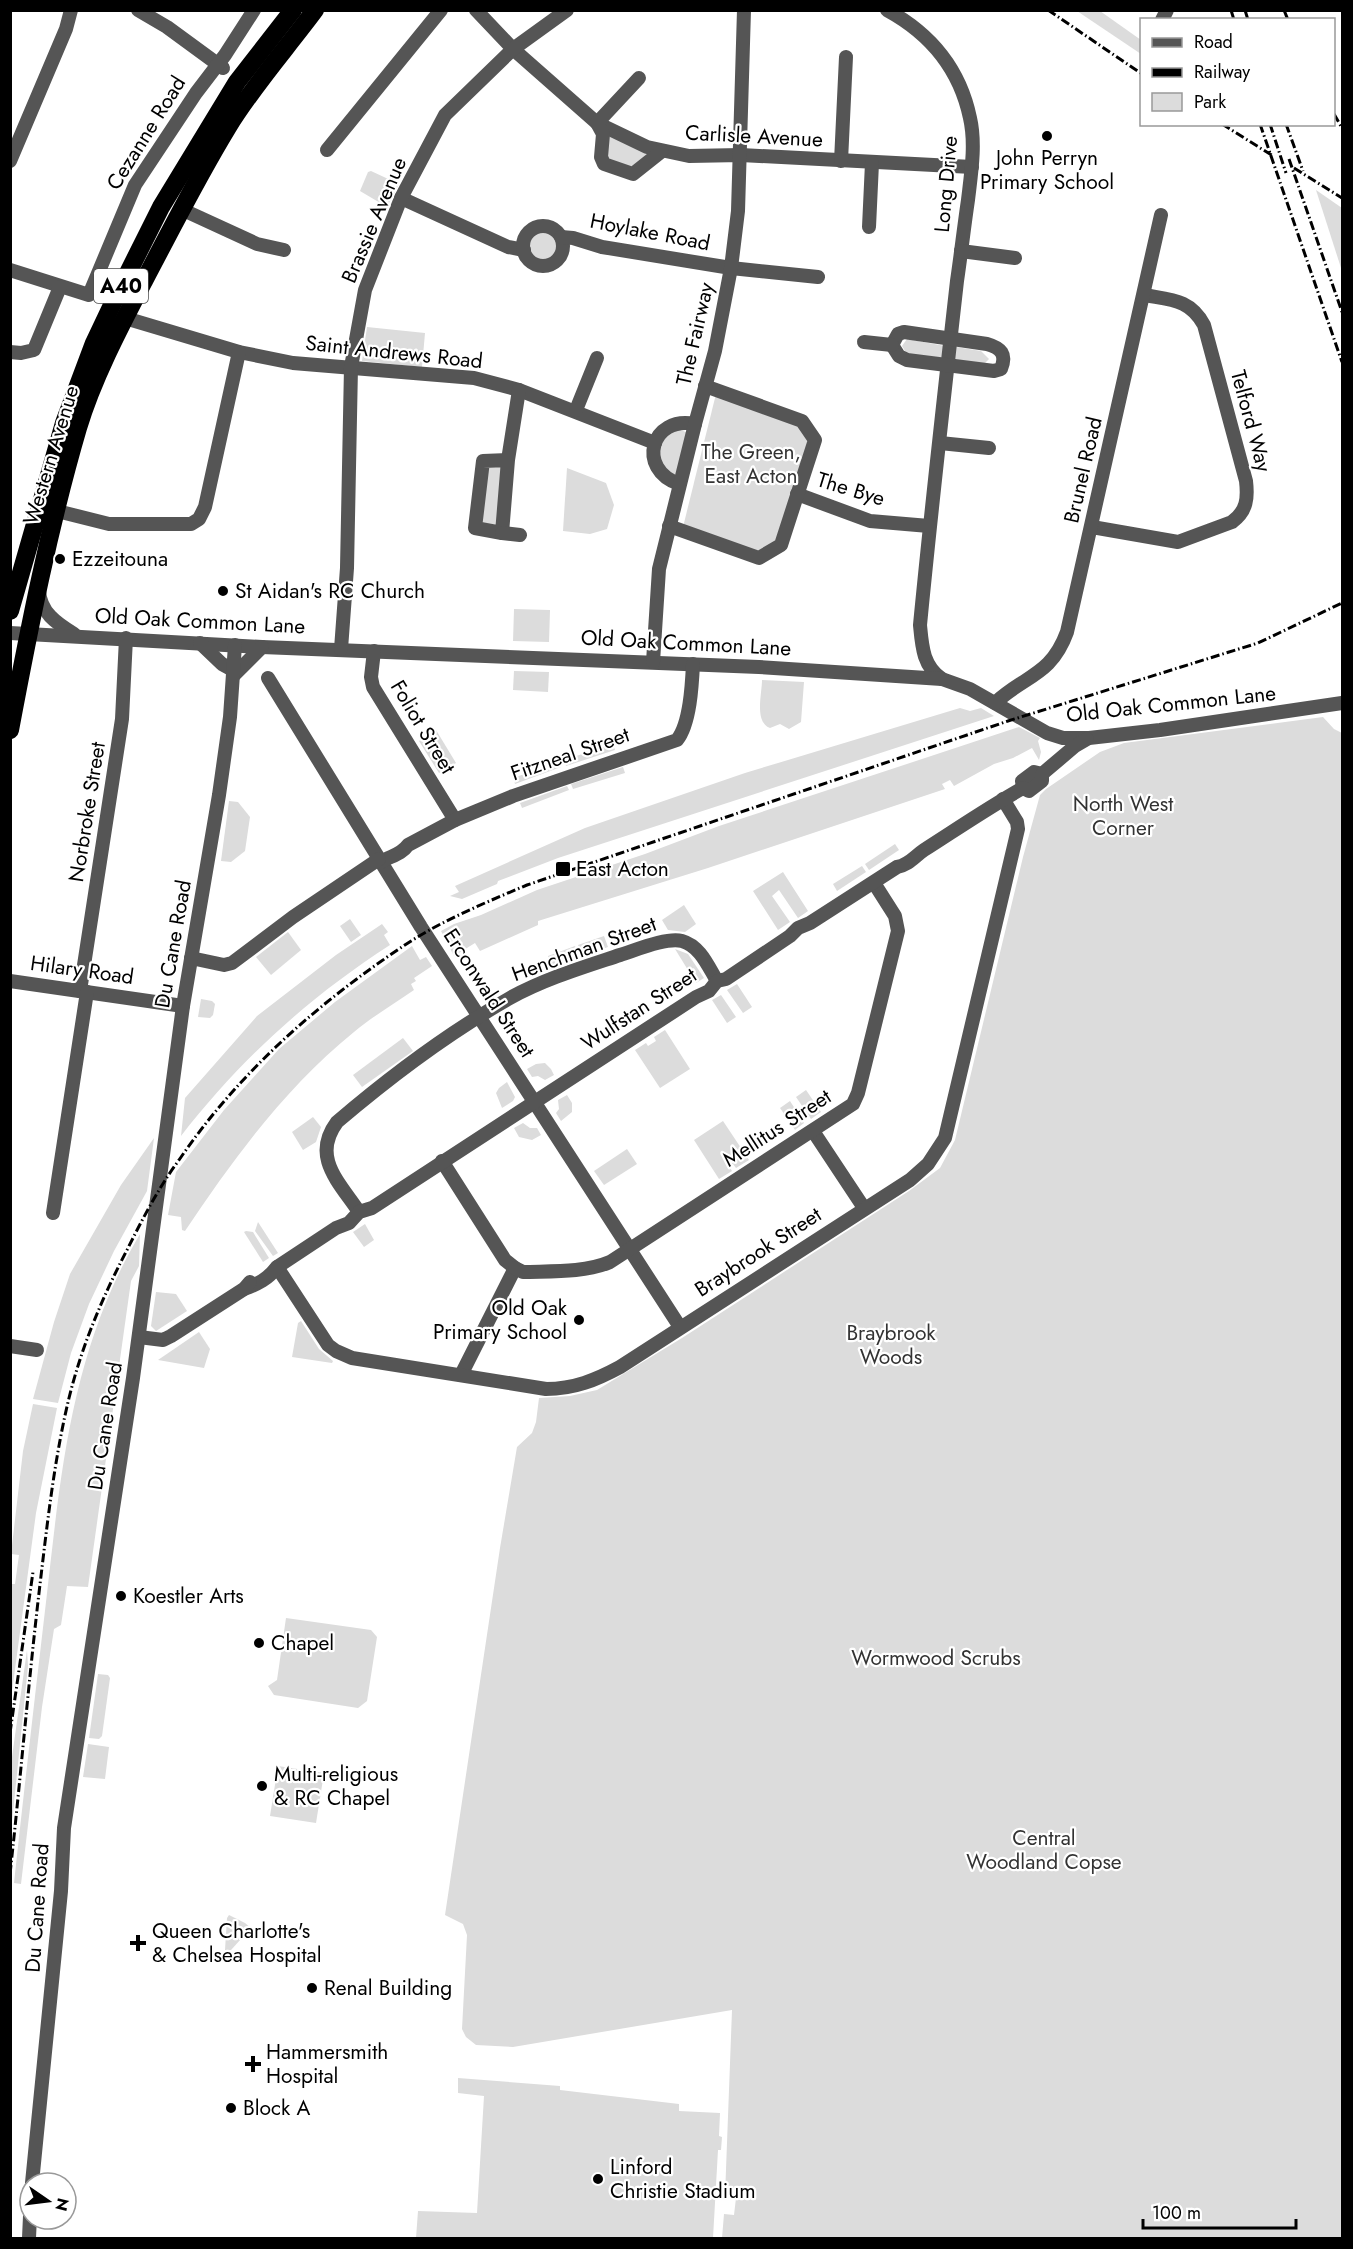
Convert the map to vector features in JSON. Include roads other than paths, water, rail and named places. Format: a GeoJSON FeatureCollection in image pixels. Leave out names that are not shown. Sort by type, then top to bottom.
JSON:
{"type":"FeatureCollection","features":[{"type":"Feature","properties":{"kind":"highway","name":"Western Avenue"},"geometry":{"type":"LineString","coordinates":[[10,611],[64,423],[94,343],[161,207],[237,82],[293,10]]}},
{"type":"Feature","properties":{"kind":"highway","name":"Western Avenue"},"geometry":{"type":"LineString","coordinates":[[10,730],[19,682],[19,633],[39,585],[79,426],[124,318],[182,208],[234,118],[315,10]]}},
{"type":"Feature","properties":{"kind":"street"},"geometry":{"type":"LineString","coordinates":[[10,161],[66,29],[71,10]]}},
{"type":"Feature","properties":{"kind":"street"},"geometry":{"type":"LineString","coordinates":[[138,10],[167,27],[221,66]]}},
{"type":"Feature","properties":{"kind":"street","name":"Cezanne Road"},"geometry":{"type":"LineString","coordinates":[[60,287],[89,295],[135,184],[201,85],[221,66],[254,10]]}},
{"type":"Feature","properties":{"kind":"street"},"geometry":{"type":"LineString","coordinates":[[327,150],[441,10]]}},
{"type":"Feature","properties":{"kind":"street","name":"Carlisle Avenue"},"geometry":{"type":"LineString","coordinates":[[476,10],[513,49],[597,123],[635,143],[689,156],[741,156],[972,166]]}},
{"type":"Feature","properties":{"kind":"street","name":"Brassie Avenue"},"geometry":{"type":"LineString","coordinates":[[341,649],[347,568],[351,367],[364,290],[401,198],[446,116],[513,49],[567,10]]}},
{"type":"Feature","properties":{"kind":"street","name":"The Fairway"},"geometry":{"type":"LineString","coordinates":[[653,662],[659,569],[694,424],[715,351],[731,268],[738,211],[741,156],[744,10]]}},
{"type":"Feature","properties":{"kind":"street","name":"Long Drive"},"geometry":{"type":"LineString","coordinates":[[887,10],[904,20],[932,43],[945,58],[959,81],[971,120],[972,166],[929,526],[920,626],[922,647],[927,664],[932,672],[942,679]]}},
{"type":"Feature","properties":{"kind":"street"},"geometry":{"type":"LineString","coordinates":[[841,161],[846,57]]}},
{"type":"Feature","properties":{"kind":"street"},"geometry":{"type":"LineString","coordinates":[[639,78],[597,123],[603,134],[601,157],[604,164],[635,174],[662,151]]}},
{"type":"Feature","properties":{"kind":"street"},"geometry":{"type":"LineString","coordinates":[[869,227],[872,163]]}},
{"type":"Feature","properties":{"kind":"street","name":"Hoylake Road"},"geometry":{"type":"LineString","coordinates":[[401,198],[508,247],[524,250]]}},
{"type":"Feature","properties":{"kind":"street"},"geometry":{"type":"LineString","coordinates":[[182,208],[256,244],[284,250]]}},
{"type":"Feature","properties":{"kind":"street","name":"Brunel Road"},"geometry":{"type":"LineString","coordinates":[[995,703],[1039,674],[1053,660],[1061,648],[1069,626],[1161,215]]}},
{"type":"Feature","properties":{"kind":"street","name":"Hoylake Road"},"geometry":{"type":"LineString","coordinates":[[546,227],[557,232],[561,237],[563,250],[560,257],[550,265],[543,266],[531,262],[524,250],[525,238],[534,229],[546,227]]}},
{"type":"Feature","properties":{"kind":"street","name":"Hoylake Road"},"geometry":{"type":"LineString","coordinates":[[561,237],[573,238],[602,247],[731,268],[818,277]]}},
{"type":"Feature","properties":{"kind":"street","name":"Long Drive"},"geometry":{"type":"LineString","coordinates":[[961,251],[1015,258]]}},
{"type":"Feature","properties":{"kind":"street"},"geometry":{"type":"LineString","coordinates":[[10,270],[60,287],[34,350],[21,353],[10,352]]}},
{"type":"Feature","properties":{"kind":"street","name":"Telford Way"},"geometry":{"type":"LineString","coordinates":[[1092,527],[1178,542],[1232,522],[1245,507],[1248,495],[1204,325],[1198,313],[1178,301],[1144,295]]}},
{"type":"Feature","properties":{"kind":"street","name":"Saint Andrews Road"},"geometry":{"type":"LineString","coordinates":[[124,318],[239,352],[293,363],[474,378],[519,390],[576,410],[655,443]]}},
{"type":"Feature","properties":{"kind":"street"},"geometry":{"type":"LineString","coordinates":[[904,332],[951,338],[998,347],[1003,352],[1004,361],[1001,369],[994,371],[907,360],[899,356],[892,345],[898,334],[904,332]]}},
{"type":"Feature","properties":{"kind":"street"},"geometry":{"type":"LineString","coordinates":[[864,342],[892,345]]}},
{"type":"Feature","properties":{"kind":"street"},"geometry":{"type":"LineString","coordinates":[[57,511],[109,524],[191,524],[199,519],[205,507],[239,352]]}},
{"type":"Feature","properties":{"kind":"street"},"geometry":{"type":"LineString","coordinates":[[576,410],[597,358]]}},
{"type":"Feature","properties":{"kind":"street"},"geometry":{"type":"LineString","coordinates":[[669,526],[759,558],[782,545],[815,440],[802,421],[705,386]]}},
{"type":"Feature","properties":{"kind":"street"},"geometry":{"type":"LineString","coordinates":[[502,533],[508,460],[519,390]]}},
{"type":"Feature","properties":{"kind":"street"},"geometry":{"type":"LineString","coordinates":[[679,484],[663,477],[658,470],[654,462],[655,443],[663,431],[671,426],[678,423],[694,424]]}},
{"type":"Feature","properties":{"kind":"street"},"geometry":{"type":"LineString","coordinates":[[940,443],[989,448]]}},
{"type":"Feature","properties":{"kind":"street"},"geometry":{"type":"LineString","coordinates":[[508,460],[483,461],[475,528],[520,535]]}},
{"type":"Feature","properties":{"kind":"street","name":"The Bye"},"geometry":{"type":"LineString","coordinates":[[797,494],[870,521],[929,526]]}},
{"type":"Feature","properties":{"kind":"street"},"geometry":{"type":"LineString","coordinates":[[39,585],[40,600],[46,612],[55,621],[77,635]]}},
{"type":"Feature","properties":{"kind":"street","name":"Old Oak Common Lane"},"geometry":{"type":"LineString","coordinates":[[19,633],[262,647],[653,662],[942,679],[970,690],[1055,736],[1089,738],[1342,703]]}},
{"type":"Feature","properties":{"kind":"street","name":"Norbroke Street"},"geometry":{"type":"LineString","coordinates":[[53,1213],[122,719],[126,638]]}},
{"type":"Feature","properties":{"kind":"street"},"geometry":{"type":"LineString","coordinates":[[200,643],[233,673],[262,647]]}},
{"type":"Feature","properties":{"kind":"street","name":"Du Cane Road"},"geometry":{"type":"LineString","coordinates":[[33,2171],[61,1891],[64,1828],[139,1337],[183,1006],[220,785],[235,645]]}},
{"type":"Feature","properties":{"kind":"street","name":"Foliot Street"},"geometry":{"type":"LineString","coordinates":[[374,651],[371,677],[373,687],[455,820]]}},
{"type":"Feature","properties":{"kind":"street","name":"Fitzneal Street"},"geometry":{"type":"LineString","coordinates":[[384,858],[404,851],[408,845],[455,820],[513,796],[676,740],[685,723],[693,664]]}},
{"type":"Feature","properties":{"kind":"street","name":"Erconwald Street"},"geometry":{"type":"LineString","coordinates":[[268,678],[384,858],[479,1018],[680,1327]]}},
{"type":"Feature","properties":{"kind":"street","name":"Wulfstan Street"},"geometry":{"type":"LineString","coordinates":[[139,1337],[163,1340],[171,1336],[244,1289],[266,1270],[277,1267],[336,1228],[349,1223],[359,1212],[372,1208],[696,997],[709,991],[717,981],[726,980],[790,936],[798,928],[810,923],[897,867],[904,866],[918,854],[1023,788],[1022,781],[1034,772],[1042,774],[1075,746],[1089,738]]}},
{"type":"Feature","properties":{"kind":"street","name":"Braybrook Street"},"geometry":{"type":"LineString","coordinates":[[277,1267],[323,1339],[336,1351],[352,1358],[546,1389],[571,1387],[603,1376],[919,1173],[935,1156],[945,1138],[1018,829],[1017,822],[1003,799]]}},
{"type":"Feature","properties":{"kind":"street"},"geometry":{"type":"LineString","coordinates":[[191,958],[224,965],[232,963],[293,917],[384,858]]}},
{"type":"Feature","properties":{"kind":"street","name":"Mellitus Street"},"geometry":{"type":"LineString","coordinates":[[515,1268],[523,1272],[598,1267],[610,1262],[848,1108],[856,1099],[897,938],[895,916],[874,883]]}},
{"type":"Feature","properties":{"kind":"street","name":"Henchman Street"},"geometry":{"type":"LineString","coordinates":[[359,1212],[329,1167],[326,1149],[327,1136],[337,1122],[392,1076],[479,1018],[511,998],[543,983],[671,940],[685,942],[696,949],[717,981]]}},
{"type":"Feature","properties":{"kind":"street","name":"Hilary Road"},"geometry":{"type":"LineString","coordinates":[[10,981],[183,1006]]}},
{"type":"Feature","properties":{"kind":"street"},"geometry":{"type":"LineString","coordinates":[[813,1131],[864,1208]]}},
{"type":"Feature","properties":{"kind":"street"},"geometry":{"type":"LineString","coordinates":[[442,1161],[505,1260],[515,1268],[461,1375]]}},
{"type":"Feature","properties":{"kind":"street"},"geometry":{"type":"LineString","coordinates":[[10,1346],[37,1350]]}},
{"type":"Feature","properties":{"kind":"railway"},"geometry":{"type":"LineString","coordinates":[[1048,10],[1140,73]]}},
{"type":"Feature","properties":{"kind":"railway"},"geometry":{"type":"LineString","coordinates":[[1231,10],[1233,18]]}},
{"type":"Feature","properties":{"kind":"railway"},"geometry":{"type":"LineString","coordinates":[[1245,10],[1247,18]]}},
{"type":"Feature","properties":{"kind":"railway"},"geometry":{"type":"LineString","coordinates":[[1284,10],[1287,18]]}},
{"type":"Feature","properties":{"kind":"railway"},"geometry":{"type":"LineString","coordinates":[[1335,116],[1342,128]]}},
{"type":"Feature","properties":{"kind":"railway"},"geometry":{"type":"LineString","coordinates":[[1225,126],[1273,156]]}},
{"type":"Feature","properties":{"kind":"railway"},"geometry":{"type":"LineString","coordinates":[[1261,126],[1342,362]]}},
{"type":"Feature","properties":{"kind":"railway"},"geometry":{"type":"LineString","coordinates":[[1271,126],[1286,173]]}},
{"type":"Feature","properties":{"kind":"railway"},"geometry":{"type":"LineString","coordinates":[[1287,126],[1303,171]]}},
{"type":"Feature","properties":{"kind":"railway"},"geometry":{"type":"LineString","coordinates":[[1289,159],[1342,312]]}},
{"type":"Feature","properties":{"kind":"railway"},"geometry":{"type":"LineString","coordinates":[[1294,168],[1342,198]]}},
{"type":"Feature","properties":{"kind":"railway"},"geometry":{"type":"LineString","coordinates":[[10,1874],[49,1509],[64,1420],[80,1359],[110,1284],[145,1214],[165,1181],[202,1128],[228,1097],[283,1040],[375,965],[422,934],[482,904],[527,885],[1008,721],[1258,643],[1342,603]]}},
{"type":"Feature","properties":{"kind":"railway"},"geometry":{"type":"LineString","coordinates":[[10,1733],[33,1572]]}},
{"type":"Feature","properties":{"kind":"place","name":"John Perryn Primary School"},"geometry":{"type":"Point","coordinates":[1047,136]}},
{"type":"Feature","properties":{"kind":"place","name":"Ezzeitouna"},"geometry":{"type":"Point","coordinates":[60,559]}},
{"type":"Feature","properties":{"kind":"place","name":"St Aidan's RC Church"},"geometry":{"type":"Point","coordinates":[223,591]}},
{"type":"Feature","properties":{"kind":"place","name":"East Acton"},"geometry":{"type":"Point","coordinates":[563,869]}},
{"type":"Feature","properties":{"kind":"place","name":"Old Oak Primary School"},"geometry":{"type":"Point","coordinates":[579,1320]}},
{"type":"Feature","properties":{"kind":"place","name":"Koestler Arts"},"geometry":{"type":"Point","coordinates":[121,1596]}},
{"type":"Feature","properties":{"kind":"place","name":"Chapel"},"geometry":{"type":"Point","coordinates":[259,1643]}},
{"type":"Feature","properties":{"kind":"place","name":"Multi-religious & RC Chapel"},"geometry":{"type":"Point","coordinates":[262,1786]}},
{"type":"Feature","properties":{"kind":"place","name":"Queen Charlotte's & Chelsea Hospital"},"geometry":{"type":"Point","coordinates":[138,1943]}},
{"type":"Feature","properties":{"kind":"place","name":"Renal Building"},"geometry":{"type":"Point","coordinates":[312,1988]}},
{"type":"Feature","properties":{"kind":"place","name":"Hammersmith Hospital"},"geometry":{"type":"Point","coordinates":[253,2064]}},
{"type":"Feature","properties":{"kind":"place","name":"Block A"},"geometry":{"type":"Point","coordinates":[231,2108]}},
{"type":"Feature","properties":{"kind":"place","name":"Linford Christie Stadium"},"geometry":{"type":"Point","coordinates":[598,2179]}},
{"type":"Feature","properties":{"kind":"park label","name":"The Green, East Acton"},"geometry":{"type":"Point","coordinates":[751,464]}},
{"type":"Feature","properties":{"kind":"park label","name":"North West Corner"},"geometry":{"type":"Point","coordinates":[1123,816]}},
{"type":"Feature","properties":{"kind":"park label","name":"Braybrook Woods"},"geometry":{"type":"Point","coordinates":[891,1345]}},
{"type":"Feature","properties":{"kind":"park label","name":"Wormwood Scrubs"},"geometry":{"type":"Point","coordinates":[936,1658]}},
{"type":"Feature","properties":{"kind":"park label","name":"Central Woodland Copse"},"geometry":{"type":"Point","coordinates":[1044,1850]}}]}
